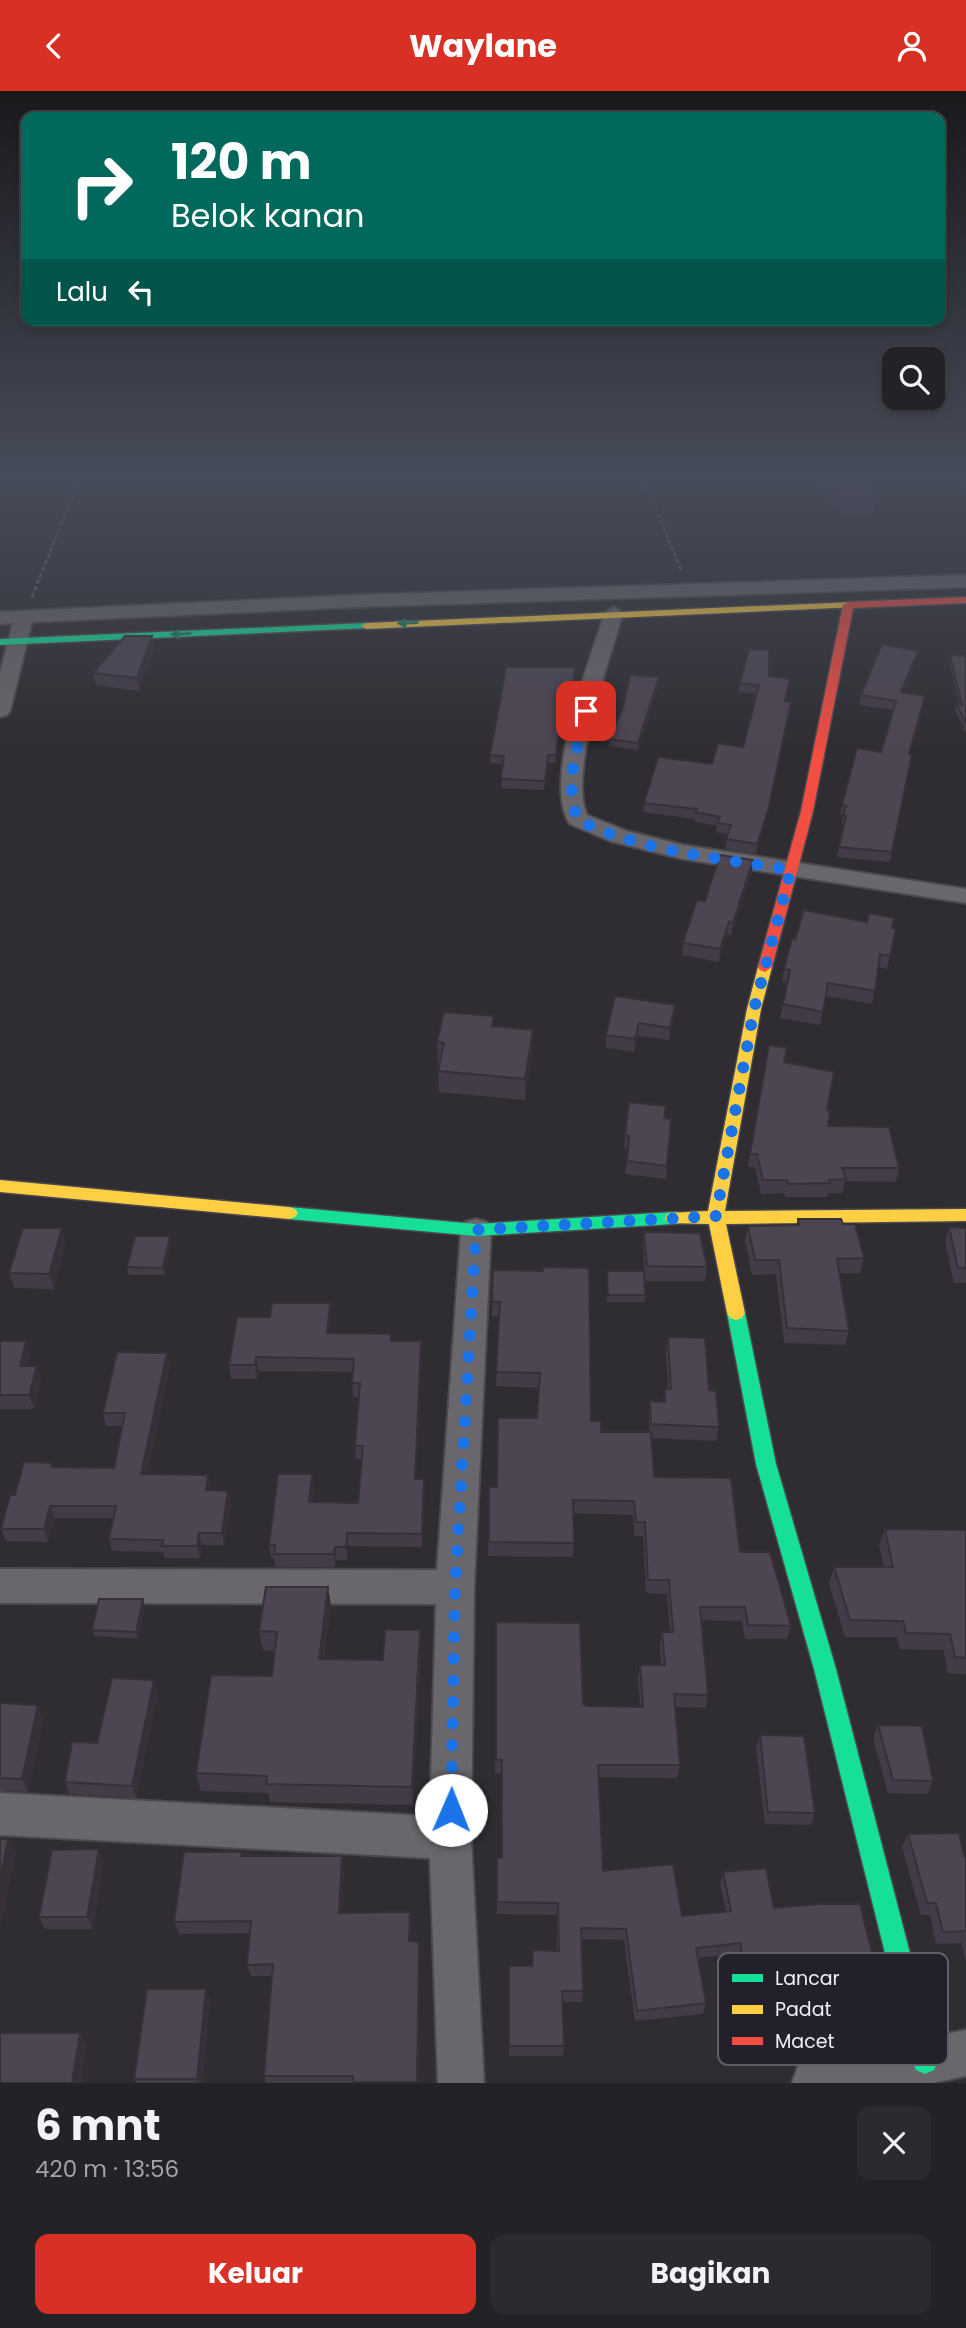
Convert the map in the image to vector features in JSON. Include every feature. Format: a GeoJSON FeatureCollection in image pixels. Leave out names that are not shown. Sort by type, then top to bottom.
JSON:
{"type":"FeatureCollection","features":[{"type":"Feature","properties":{"kind":"street"},"geometry":{"type":"LineString","coordinates":[[0,618],[690,590],[965,596]]}},
{"type":"Feature","properties":{"kind":"street"},"geometry":{"type":"LineString","coordinates":[[10,641],[848,605],[965,596]]}},
{"type":"Feature","properties":{"kind":"street"},"geometry":{"type":"LineString","coordinates":[[848,605],[807,811],[754,1009],[716,1216],[766,1464],[825,1669],[914,1953]]}},
{"type":"Feature","properties":{"kind":"street"},"geometry":{"type":"LineString","coordinates":[[614,613],[586,711],[571,778],[571,803],[578,820],[600,831],[641,843],[791,870],[966,895]]}},
{"type":"Feature","properties":{"kind":"street"},"geometry":{"type":"LineString","coordinates":[[0,711],[10,641],[24,618]]}},
{"type":"Feature","properties":{"kind":"street"},"geometry":{"type":"LineString","coordinates":[[0,1186],[476,1230],[716,1216],[966,1215]]}},
{"type":"Feature","properties":{"kind":"street"},"geometry":{"type":"LineString","coordinates":[[461,2083],[450,1838],[455,1587],[476,1230]]}},
{"type":"Feature","properties":{"kind":"street"},"geometry":{"type":"LineString","coordinates":[[0,1586],[455,1587]]}},
{"type":"Feature","properties":{"kind":"street"},"geometry":{"type":"LineString","coordinates":[[0,1814],[450,1838]]}},
{"type":"Feature","properties":{"kind":"street"},"geometry":{"type":"LineString","coordinates":[[815,2083],[906,2065]]}},
{"type":"Feature","properties":{"kind":"path"},"geometry":{"type":"LineString","coordinates":[[24,618],[44,568]]}},
{"type":"Feature","properties":{"kind":"path"},"geometry":{"type":"LineString","coordinates":[[681,568],[690,590]]}},
{"type":"Feature","properties":{"kind":"building"},"geometry":{"type":"Polygon","coordinates":[[[125,636],[152,636],[137,678],[93,673],[125,636]]]}},
{"type":"Feature","properties":{"kind":"building"},"geometry":{"type":"Polygon","coordinates":[[[882,644],[918,651],[901,692],[925,696],[909,754],[912,754],[892,852],[839,847],[846,816],[843,815],[846,806],[842,805],[857,748],[881,752],[896,701],[861,695],[882,644]]]}},
{"type":"Feature","properties":{"kind":"building"},"geometry":{"type":"Polygon","coordinates":[[[749,649],[769,650],[769,676],[790,679],[785,702],[791,702],[768,811],[757,844],[726,839],[731,825],[717,823],[720,817],[696,812],[697,809],[644,803],[658,757],[712,764],[718,743],[743,747],[759,685],[740,683],[749,649]]]}},
{"type":"Feature","properties":{"kind":"building"},"geometry":{"type":"Polygon","coordinates":[[[950,655],[966,656],[966,723],[956,704],[962,705],[950,655]]]}},
{"type":"Feature","properties":{"kind":"building"},"geometry":{"type":"Polygon","coordinates":[[[506,667],[575,667],[570,705],[562,705],[556,755],[548,755],[545,781],[501,779],[504,756],[490,755],[506,667]]]}},
{"type":"Feature","properties":{"kind":"building"},"geometry":{"type":"Polygon","coordinates":[[[630,675],[659,677],[638,743],[609,739],[623,708],[630,675]]]}},
{"type":"Feature","properties":{"kind":"building"},"geometry":{"type":"Polygon","coordinates":[[[720,855],[753,860],[733,923],[729,922],[720,949],[683,943],[697,900],[705,901],[720,855]]]}},
{"type":"Feature","properties":{"kind":"building"},"geometry":{"type":"Polygon","coordinates":[[[804,910],[867,922],[869,913],[894,918],[892,928],[896,929],[890,956],[880,954],[875,991],[828,983],[823,1012],[783,1004],[790,970],[784,969],[792,938],[795,939],[804,910]]]}},
{"type":"Feature","properties":{"kind":"building"},"geometry":{"type":"Polygon","coordinates":[[[615,996],[675,1005],[670,1028],[639,1023],[635,1039],[606,1035],[615,996]]]}},
{"type":"Feature","properties":{"kind":"building"},"geometry":{"type":"Polygon","coordinates":[[[444,1012],[494,1016],[492,1026],[533,1030],[525,1079],[438,1071],[444,1043],[437,1042],[444,1012]]]}},
{"type":"Feature","properties":{"kind":"building"},"geometry":{"type":"Polygon","coordinates":[[[769,1045],[787,1048],[784,1062],[834,1072],[827,1110],[830,1111],[828,1126],[889,1127],[899,1168],[842,1168],[846,1179],[829,1180],[830,1183],[788,1184],[787,1180],[763,1180],[757,1154],[750,1154],[769,1045]]]}},
{"type":"Feature","properties":{"kind":"building"},"geometry":{"type":"Polygon","coordinates":[[[629,1102],[666,1106],[664,1118],[671,1119],[667,1166],[627,1161],[629,1136],[625,1135],[629,1102]]]}},
{"type":"Feature","properties":{"kind":"building"},"geometry":{"type":"Polygon","coordinates":[[[798,1219],[841,1219],[843,1224],[855,1224],[864,1258],[837,1259],[849,1331],[787,1328],[779,1260],[755,1260],[748,1226],[799,1225],[798,1219]]]}},
{"type":"Feature","properties":{"kind":"building"},"geometry":{"type":"Polygon","coordinates":[[[949,1227],[966,1228],[966,1268],[958,1268],[949,1227]]]}},
{"type":"Feature","properties":{"kind":"building"},"geometry":{"type":"Polygon","coordinates":[[[23,1228],[62,1228],[49,1274],[9,1273],[23,1228]]]}},
{"type":"Feature","properties":{"kind":"building"},"geometry":{"type":"Polygon","coordinates":[[[644,1232],[700,1233],[707,1267],[647,1266],[644,1232]]]}},
{"type":"Feature","properties":{"kind":"building"},"geometry":{"type":"Polygon","coordinates":[[[135,1236],[170,1236],[163,1268],[127,1267],[135,1236]]]}},
{"type":"Feature","properties":{"kind":"building"},"geometry":{"type":"Polygon","coordinates":[[[543,1267],[589,1268],[591,1421],[601,1421],[601,1432],[651,1432],[654,1477],[731,1478],[740,1552],[770,1552],[791,1626],[748,1625],[745,1607],[700,1607],[708,1695],[674,1694],[680,1765],[598,1765],[603,1871],[673,1864],[682,1916],[731,1911],[723,1872],[766,1868],[774,1908],[860,1904],[872,1953],[742,1953],[740,1943],[696,1948],[706,2003],[637,2011],[626,1929],[581,1928],[583,1991],[562,1991],[564,2046],[509,2046],[509,1966],[532,1966],[533,1950],[559,1951],[558,1903],[497,1902],[497,1858],[502,1858],[502,1760],[496,1760],[496,1622],[580,1623],[583,1704],[587,1706],[643,1707],[640,1665],[665,1665],[662,1632],[673,1632],[669,1580],[648,1580],[645,1522],[636,1522],[634,1501],[573,1500],[574,1543],[489,1542],[489,1487],[497,1487],[498,1418],[537,1418],[540,1373],[496,1372],[500,1302],[492,1302],[493,1270],[543,1271],[543,1267]]]}},
{"type":"Feature","properties":{"kind":"building"},"geometry":{"type":"Polygon","coordinates":[[[607,1271],[644,1271],[645,1295],[608,1295],[607,1271]]]}},
{"type":"Feature","properties":{"kind":"building"},"geometry":{"type":"Polygon","coordinates":[[[272,1303],[330,1303],[327,1333],[391,1334],[391,1341],[421,1341],[415,1479],[424,1479],[422,1534],[347,1533],[346,1547],[335,1547],[334,1554],[274,1554],[275,1545],[269,1545],[278,1474],[312,1474],[309,1502],[358,1503],[363,1446],[355,1446],[360,1383],[352,1383],[354,1359],[256,1357],[255,1365],[229,1365],[237,1317],[270,1317],[272,1303]]]}},
{"type":"Feature","properties":{"kind":"building"},"geometry":{"type":"Polygon","coordinates":[[[668,1337],[705,1338],[709,1390],[716,1391],[719,1427],[651,1424],[650,1401],[665,1402],[665,1389],[671,1389],[668,1337]]]}},
{"type":"Feature","properties":{"kind":"building"},"geometry":{"type":"Polygon","coordinates":[[[0,1341],[26,1341],[20,1366],[37,1366],[29,1395],[0,1395],[0,1341]]]}},
{"type":"Feature","properties":{"kind":"building"},"geometry":{"type":"Polygon","coordinates":[[[117,1352],[167,1353],[141,1474],[208,1475],[206,1490],[228,1491],[222,1533],[199,1533],[197,1546],[162,1546],[163,1540],[109,1539],[116,1506],[50,1506],[44,1529],[1,1529],[10,1495],[15,1495],[24,1462],[52,1463],[51,1467],[114,1468],[125,1413],[103,1413],[117,1352]]]}},
{"type":"Feature","properties":{"kind":"building"},"geometry":{"type":"Polygon","coordinates":[[[885,1529],[966,1530],[966,1658],[955,1657],[950,1634],[906,1633],[903,1621],[850,1620],[834,1567],[893,1567],[885,1529]]]}},
{"type":"Feature","properties":{"kind":"building"},"geometry":{"type":"Polygon","coordinates":[[[266,1587],[328,1587],[319,1659],[383,1660],[385,1630],[420,1630],[412,1787],[266,1784],[267,1776],[196,1773],[211,1675],[272,1676],[277,1632],[259,1631],[266,1587]]]}},
{"type":"Feature","properties":{"kind":"building"},"geometry":{"type":"Polygon","coordinates":[[[99,1599],[143,1599],[136,1632],[92,1630],[99,1599]]]}},
{"type":"Feature","properties":{"kind":"building"},"geometry":{"type":"Polygon","coordinates":[[[112,1678],[154,1680],[132,1786],[65,1782],[72,1742],[97,1743],[112,1678]]]}},
{"type":"Feature","properties":{"kind":"building"},"geometry":{"type":"Polygon","coordinates":[[[0,1703],[38,1705],[22,1779],[0,1778],[0,1703]]]}},
{"type":"Feature","properties":{"kind":"building"},"geometry":{"type":"Polygon","coordinates":[[[878,1725],[922,1726],[933,1781],[893,1780],[878,1725]]]}},
{"type":"Feature","properties":{"kind":"building"},"geometry":{"type":"Polygon","coordinates":[[[760,1735],[804,1736],[815,1813],[768,1812],[760,1735]]]}},
{"type":"Feature","properties":{"kind":"building"},"geometry":{"type":"Polygon","coordinates":[[[959,1833],[966,1856],[966,1931],[943,1932],[936,1903],[927,1903],[908,1834],[959,1833]]]}},
{"type":"Feature","properties":{"kind":"building"},"geometry":{"type":"Polygon","coordinates":[[[0,1839],[8,1839],[0,1880],[0,1839]]]}},
{"type":"Feature","properties":{"kind":"building"},"geometry":{"type":"Polygon","coordinates":[[[99,1849],[87,1917],[39,1917],[52,1850],[99,1849]]]}},
{"type":"Feature","properties":{"kind":"building"},"geometry":{"type":"Polygon","coordinates":[[[184,1852],[242,1852],[241,1856],[342,1856],[339,1913],[410,1912],[409,1941],[419,1942],[417,2082],[353,2082],[353,2076],[264,2076],[273,1964],[247,1965],[251,1921],[174,1922],[184,1852]]]}},
{"type":"Feature","properties":{"kind":"building"},"geometry":{"type":"Polygon","coordinates":[[[147,1989],[206,1989],[197,2079],[134,2079],[147,1989]]]}},
{"type":"Feature","properties":{"kind":"building"},"geometry":{"type":"Polygon","coordinates":[[[0,2033],[80,2033],[72,2083],[0,2083],[0,2033]]]}},
{"type":"Feature","properties":{"kind":"traffic: fast"},"geometry":{"type":"LineString","coordinates":[[0,642],[366,626]]}},
{"type":"Feature","properties":{"kind":"traffic: fast"},"geometry":{"type":"LineString","coordinates":[[289,1213],[476,1230],[674,1218]]}},
{"type":"Feature","properties":{"kind":"traffic: fast"},"geometry":{"type":"LineString","coordinates":[[736,1313],[766,1464],[825,1669],[897,1953]]}},
{"type":"Feature","properties":{"kind":"traffic: slow"},"geometry":{"type":"LineString","coordinates":[[366,626],[854,605]]}},
{"type":"Feature","properties":{"kind":"traffic: slow"},"geometry":{"type":"LineString","coordinates":[[736,1313],[716,1216],[754,1009],[765,967]]}},
{"type":"Feature","properties":{"kind":"traffic: slow"},"geometry":{"type":"LineString","coordinates":[[0,1186],[289,1213]]}},
{"type":"Feature","properties":{"kind":"traffic: slow"},"geometry":{"type":"LineString","coordinates":[[674,1218],[966,1215]]}},
{"type":"Feature","properties":{"kind":"traffic: jam"},"geometry":{"type":"LineString","coordinates":[[854,605],[966,600]]}},
{"type":"Feature","properties":{"kind":"traffic: jam"},"geometry":{"type":"LineString","coordinates":[[765,967],[807,811],[848,605]]}},
{"type":"Feature","properties":{"kind":"route"},"geometry":{"type":"LineString","coordinates":[[451,1810],[455,1587],[476,1230],[716,1216],[754,1009],[791,870],[641,843],[600,831],[578,820],[571,803],[571,778],[586,711]]}}]}
